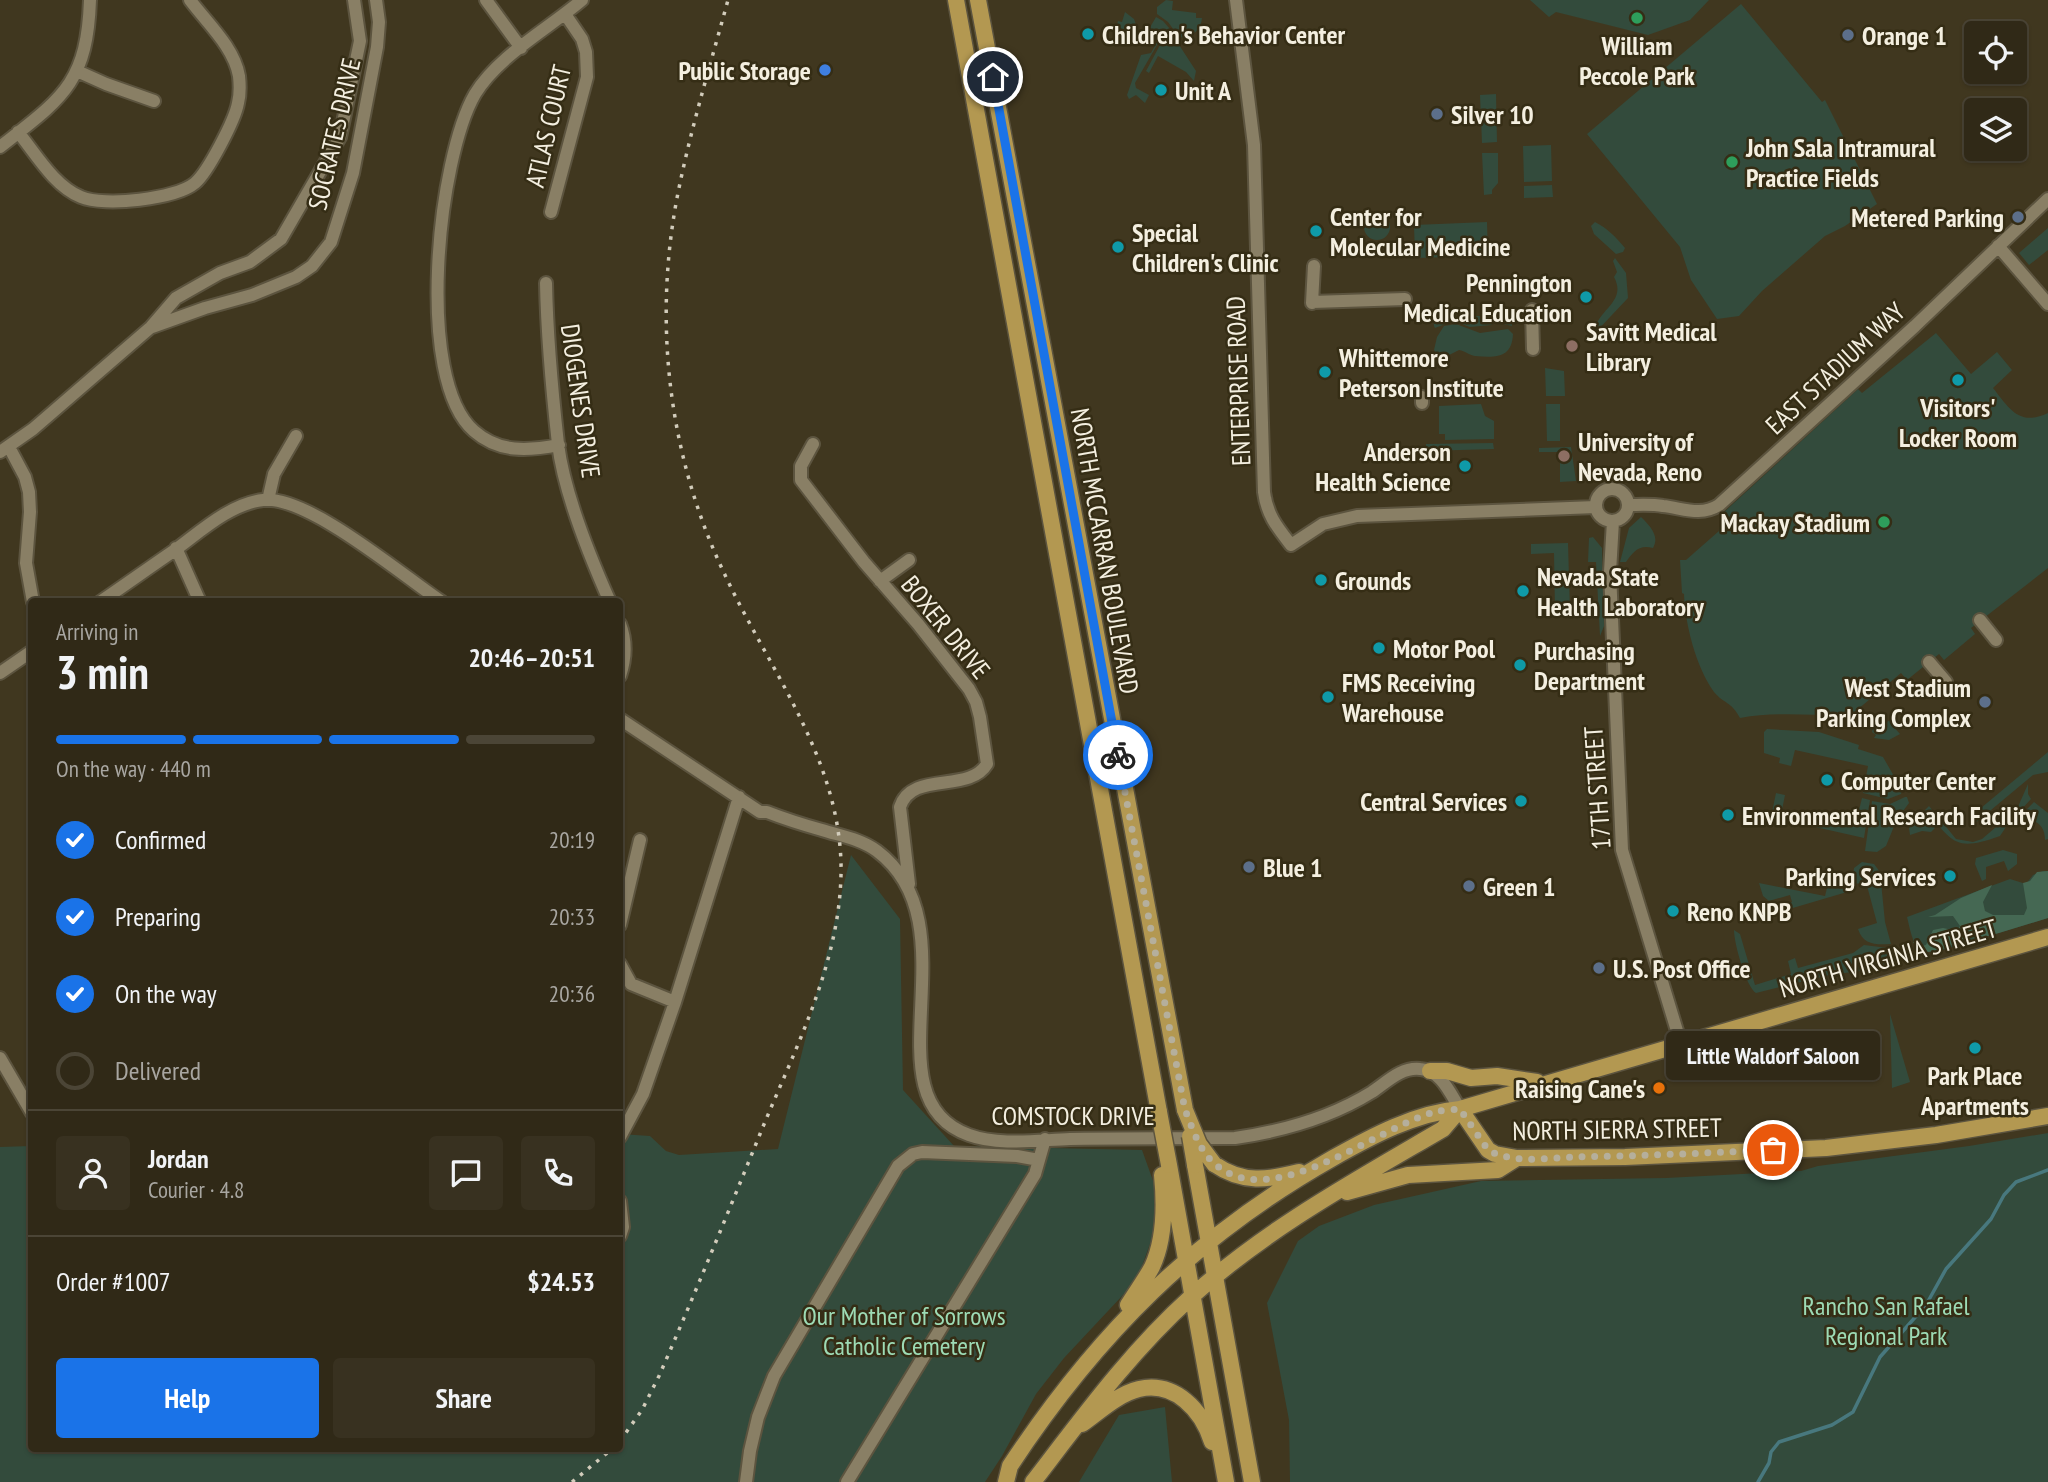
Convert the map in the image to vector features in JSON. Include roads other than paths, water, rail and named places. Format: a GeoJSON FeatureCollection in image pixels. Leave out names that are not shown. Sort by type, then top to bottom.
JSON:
{"type":"FeatureCollection","features":[{"type":"Feature","properties":{"kind":"main road","name":"NORTH MCCARRAN BOULEVARD"},"geometry":{"type":"LineString","coordinates":[[956,0],[1159,1112],[1165,1165],[1187,1260],[1225,1482]]}},
{"type":"Feature","properties":{"kind":"main road","name":"NORTH MCCARRAN BOULEVARD"},"geometry":{"type":"LineString","coordinates":[[978,0],[1252,1482]]}},
{"type":"Feature","properties":{"kind":"main road","name":"NORTH VIRGINIA STREET"},"geometry":{"type":"LineString","coordinates":[[1006,1482],[1010,1466],[1069,1381],[1145,1297],[1209,1240],[1268,1198],[1315,1168],[1372,1138],[1436,1111],[1460,1109],[2048,937]]}},
{"type":"Feature","properties":{"kind":"main road"},"geometry":{"type":"LineString","coordinates":[[1430,1071],[1447,1071],[1480,1078],[1497,1076],[1543,1084]]}},
{"type":"Feature","properties":{"kind":"main road","name":"NORTH VIRGINIA STREET"},"geometry":{"type":"LineString","coordinates":[[1033,1482],[1128,1361],[1193,1295],[1259,1242],[1443,1129],[1460,1109]]}},
{"type":"Feature","properties":{"kind":"main road","name":"NORTH SIERRA STREET"},"geometry":{"type":"LineString","coordinates":[[1460,1109],[1488,1150],[1517,1158],[1625,1157],[1826,1148],[1936,1135],[2048,1116]]}},
{"type":"Feature","properties":{"kind":"main road"},"geometry":{"type":"LineString","coordinates":[[1185,1110],[1199,1144],[1214,1164],[1234,1176],[1259,1181],[1315,1168]]}},
{"type":"Feature","properties":{"kind":"main road"},"geometry":{"type":"LineString","coordinates":[[1326,1199],[1408,1175],[1498,1170],[1517,1158]]}},
{"type":"Feature","properties":{"kind":"main road"},"geometry":{"type":"LineString","coordinates":[[1114,1329],[1144,1280],[1157,1252],[1164,1204],[1165,1165]]}},
{"type":"Feature","properties":{"kind":"main road"},"geometry":{"type":"LineString","coordinates":[[1069,1434],[1124,1395],[1138,1390],[1165,1390],[1190,1404],[1200,1415],[1211,1438],[1225,1482]]}},
{"type":"Feature","properties":{"kind":"street"},"geometry":{"type":"LineString","coordinates":[[0,147],[52,105],[77,71],[87,40],[90,0]]}},
{"type":"Feature","properties":{"kind":"street"},"geometry":{"type":"LineString","coordinates":[[18,132],[58,181],[81,197],[95,202],[120,202],[177,193],[197,182],[204,174],[234,116],[240,90],[239,76],[229,51],[190,0]]}},
{"type":"Feature","properties":{"kind":"street","name":"SOCRATES DRIVE"},"geometry":{"type":"LineString","coordinates":[[5,450],[151,327],[176,298],[220,273],[250,262],[281,239],[340,137],[360,41],[354,0]]}},
{"type":"Feature","properties":{"kind":"street","name":"SOCRATES DRIVE"},"geometry":{"type":"LineString","coordinates":[[151,327],[296,278],[312,266],[331,242],[353,173],[367,98],[379,22],[376,0]]}},
{"type":"Feature","properties":{"kind":"street"},"geometry":{"type":"LineString","coordinates":[[486,0],[521,48]]}},
{"type":"Feature","properties":{"kind":"street"},"geometry":{"type":"LineString","coordinates":[[559,445],[538,449],[511,449],[485,440],[465,422],[452,399],[448,383],[438,310],[439,242],[443,206],[457,143],[467,111],[484,81],[582,0]]}},
{"type":"Feature","properties":{"kind":"street","name":"ENTERPRISE ROAD"},"geometry":{"type":"LineString","coordinates":[[1236,0],[1254,145],[1264,492],[1270,518],[1291,545],[1322,524],[1357,516],[1596,507]]}},
{"type":"Feature","properties":{"kind":"street","name":"ATLAS COURT"},"geometry":{"type":"LineString","coordinates":[[551,212],[587,77],[586,52],[582,39],[565,14]]}},
{"type":"Feature","properties":{"kind":"street"},"geometry":{"type":"LineString","coordinates":[[77,71],[153,101]]}},
{"type":"Feature","properties":{"kind":"street","name":"EAST STADIUM WAY"},"geometry":{"type":"LineString","coordinates":[[1628,505],[1664,506],[1705,512],[1719,505],[2048,200]]}},
{"type":"Feature","properties":{"kind":"street"},"geometry":{"type":"LineString","coordinates":[[1998,246],[2048,304]]}},
{"type":"Feature","properties":{"kind":"street"},"geometry":{"type":"LineString","coordinates":[[1314,266],[1312,302],[1405,299]]}},
{"type":"Feature","properties":{"kind":"street","name":"DIOGENES DRIVE"},"geometry":{"type":"LineString","coordinates":[[546,283],[547,328],[559,445],[576,511],[609,598]]}},
{"type":"Feature","properties":{"kind":"street"},"geometry":{"type":"LineString","coordinates":[[1532,310],[1533,349]]}},
{"type":"Feature","properties":{"kind":"street"},"geometry":{"type":"LineString","coordinates":[[268,500],[274,474],[296,436]]}},
{"type":"Feature","properties":{"kind":"street","name":"BOXER DRIVE"},"geometry":{"type":"LineString","coordinates":[[813,444],[801,466],[801,480],[969,688],[980,717],[987,764],[978,776],[916,790],[903,799],[901,816],[910,891]]}},
{"type":"Feature","properties":{"kind":"street"},"geometry":{"type":"LineString","coordinates":[[5,450],[25,477],[29,492],[26,563],[32,598]]}},
{"type":"Feature","properties":{"kind":"street"},"geometry":{"type":"LineString","coordinates":[[1609,489],[1623,494],[1628,505],[1622,517],[1613,521],[1604,519],[1596,507],[1600,494],[1609,489]]}},
{"type":"Feature","properties":{"kind":"street"},"geometry":{"type":"LineString","coordinates":[[106,598],[229,513],[246,504],[278,500],[298,506],[377,554],[437,598]]}},
{"type":"Feature","properties":{"kind":"street","name":"17TH STREET"},"geometry":{"type":"LineString","coordinates":[[1613,521],[1610,572],[1622,850],[1681,1044]]}},
{"type":"Feature","properties":{"kind":"street"},"geometry":{"type":"LineString","coordinates":[[176,548],[198,598]]}},
{"type":"Feature","properties":{"kind":"street","name":"BOXER DRIVE"},"geometry":{"type":"LineString","coordinates":[[880,581],[909,560]]}},
{"type":"Feature","properties":{"kind":"street"},"geometry":{"type":"LineString","coordinates":[[1980,620],[1996,640]]}},
{"type":"Feature","properties":{"kind":"street"},"geometry":{"type":"LineString","coordinates":[[623,638],[626,652],[623,664]]}},
{"type":"Feature","properties":{"kind":"street"},"geometry":{"type":"LineString","coordinates":[[0,673],[28,654]]}},
{"type":"Feature","properties":{"kind":"street"},"geometry":{"type":"LineString","coordinates":[[1929,662],[1946,682]]}},
{"type":"Feature","properties":{"kind":"street","name":"COMSTOCK DRIVE"},"geometry":{"type":"LineString","coordinates":[[623,721],[760,812],[853,839],[870,846],[892,865],[910,891],[923,944],[919,1041],[925,1093],[932,1106],[953,1128],[967,1135],[997,1140],[1235,1138],[1265,1134],[1311,1122],[1342,1109],[1399,1073],[1420,1069],[1430,1071]]}},
{"type":"Feature","properties":{"kind":"street"},"geometry":{"type":"LineString","coordinates":[[623,1131],[643,1094],[675,1002],[739,797]]}},
{"type":"Feature","properties":{"kind":"street"},"geometry":{"type":"LineString","coordinates":[[623,912],[640,840]]}},
{"type":"Feature","properties":{"kind":"street"},"geometry":{"type":"LineString","coordinates":[[623,969],[631,984],[675,1002]]}},
{"type":"Feature","properties":{"kind":"street"},"geometry":{"type":"LineString","coordinates":[[0,1058],[28,1106]]}},
{"type":"Feature","properties":{"kind":"street"},"geometry":{"type":"LineString","coordinates":[[1430,1071],[1443,1081],[1460,1109]]}},
{"type":"Feature","properties":{"kind":"street"},"geometry":{"type":"LineString","coordinates":[[847,1482],[1035,1174],[1045,1139]]}},
{"type":"Feature","properties":{"kind":"street"},"geometry":{"type":"LineString","coordinates":[[746,1482],[758,1417],[774,1376],[898,1166],[913,1154],[922,1152],[1017,1156],[1039,1160]]}},
{"type":"Feature","properties":{"kind":"waterway"},"geometry":{"type":"LineString","coordinates":[[1758,1482],[1769,1463],[1771,1452],[1779,1442],[1832,1425],[1853,1412],[1880,1357],[1926,1305],[1946,1269],[1991,1219],[2004,1195],[2016,1182],[2048,1170]]}},
{"type":"Feature","properties":{"kind":"railway"},"geometry":{"type":"LineString","coordinates":[[623,1437],[642,1410],[659,1376],[802,1036],[825,968],[840,899],[841,863],[837,824],[828,786],[798,714],[742,610],[706,530],[690,485],[671,390],[666,294],[677,198],[728,0]]}},
{"type":"Feature","properties":{"kind":"railway"},"geometry":{"type":"LineString","coordinates":[[572,1482],[608,1452]]}},
{"type":"Feature","properties":{"kind":"place","name":"William Peccole Park"},"geometry":{"type":"Point","coordinates":[1637,18]}},
{"type":"Feature","properties":{"kind":"place","name":"Children's Behavior Center"},"geometry":{"type":"Point","coordinates":[1088,34]}},
{"type":"Feature","properties":{"kind":"place","name":"Orange 1"},"geometry":{"type":"Point","coordinates":[1848,35]}},
{"type":"Feature","properties":{"kind":"place","name":"Public Storage"},"geometry":{"type":"Point","coordinates":[825,70]}},
{"type":"Feature","properties":{"kind":"place","name":"Unit A"},"geometry":{"type":"Point","coordinates":[1161,90]}},
{"type":"Feature","properties":{"kind":"place","name":"Silver 10"},"geometry":{"type":"Point","coordinates":[1437,114]}},
{"type":"Feature","properties":{"kind":"place","name":"John Sala Intramural Practice Fields"},"geometry":{"type":"Point","coordinates":[1732,162]}},
{"type":"Feature","properties":{"kind":"place","name":"Metered Parking"},"geometry":{"type":"Point","coordinates":[2018,217]}},
{"type":"Feature","properties":{"kind":"place","name":"Center for Molecular Medicine"},"geometry":{"type":"Point","coordinates":[1316,231]}},
{"type":"Feature","properties":{"kind":"place","name":"Special Children's Clinic"},"geometry":{"type":"Point","coordinates":[1118,247]}},
{"type":"Feature","properties":{"kind":"place","name":"Pennington Medical Education"},"geometry":{"type":"Point","coordinates":[1586,297]}},
{"type":"Feature","properties":{"kind":"place","name":"Savitt Medical Library"},"geometry":{"type":"Point","coordinates":[1572,346]}},
{"type":"Feature","properties":{"kind":"place","name":"Whittemore Peterson Institute"},"geometry":{"type":"Point","coordinates":[1325,372]}},
{"type":"Feature","properties":{"kind":"place","name":"Visitors' Locker Room"},"geometry":{"type":"Point","coordinates":[1958,380]}},
{"type":"Feature","properties":{"kind":"place","name":"University of Nevada, Reno"},"geometry":{"type":"Point","coordinates":[1564,456]}},
{"type":"Feature","properties":{"kind":"place","name":"Anderson Health Science"},"geometry":{"type":"Point","coordinates":[1465,466]}},
{"type":"Feature","properties":{"kind":"place","name":"Mackay Stadium"},"geometry":{"type":"Point","coordinates":[1884,522]}},
{"type":"Feature","properties":{"kind":"place","name":"Grounds"},"geometry":{"type":"Point","coordinates":[1321,580]}},
{"type":"Feature","properties":{"kind":"place","name":"Nevada State Health Laboratory"},"geometry":{"type":"Point","coordinates":[1523,591]}},
{"type":"Feature","properties":{"kind":"place","name":"Motor Pool"},"geometry":{"type":"Point","coordinates":[1379,648]}},
{"type":"Feature","properties":{"kind":"place","name":"Purchasing Department"},"geometry":{"type":"Point","coordinates":[1520,665]}},
{"type":"Feature","properties":{"kind":"place","name":"FMS Receiving Warehouse"},"geometry":{"type":"Point","coordinates":[1328,697]}},
{"type":"Feature","properties":{"kind":"place","name":"West Stadium Parking Complex"},"geometry":{"type":"Point","coordinates":[1985,702]}},
{"type":"Feature","properties":{"kind":"place","name":"Computer Center"},"geometry":{"type":"Point","coordinates":[1827,780]}},
{"type":"Feature","properties":{"kind":"place","name":"Central Services"},"geometry":{"type":"Point","coordinates":[1521,801]}},
{"type":"Feature","properties":{"kind":"place","name":"Environmental Research Facility"},"geometry":{"type":"Point","coordinates":[1728,815]}},
{"type":"Feature","properties":{"kind":"place","name":"Blue 1"},"geometry":{"type":"Point","coordinates":[1249,867]}},
{"type":"Feature","properties":{"kind":"place","name":"Parking Services"},"geometry":{"type":"Point","coordinates":[1950,876]}},
{"type":"Feature","properties":{"kind":"place","name":"Green 1"},"geometry":{"type":"Point","coordinates":[1469,886]}},
{"type":"Feature","properties":{"kind":"place","name":"Reno KNPB"},"geometry":{"type":"Point","coordinates":[1673,911]}},
{"type":"Feature","properties":{"kind":"place","name":"U.S. Post Office"},"geometry":{"type":"Point","coordinates":[1599,968]}},
{"type":"Feature","properties":{"kind":"place","name":"Park Place Apartments"},"geometry":{"type":"Point","coordinates":[1975,1048]}},
{"type":"Feature","properties":{"kind":"place","name":"Raising Cane's"},"geometry":{"type":"Point","coordinates":[1659,1088]}},
{"type":"Feature","properties":{"kind":"place","name":"Little Waldorf Saloon"},"geometry":{"type":"Point","coordinates":[1773,1150]}},
{"type":"Feature","properties":{"kind":"park label","name":"Rancho San Rafael Regional Park"},"geometry":{"type":"Point","coordinates":[1886,1320]}},
{"type":"Feature","properties":{"kind":"park label","name":"Our Mother of Sorrows Catholic Cemetery"},"geometry":{"type":"Point","coordinates":[904,1330]}}]}
